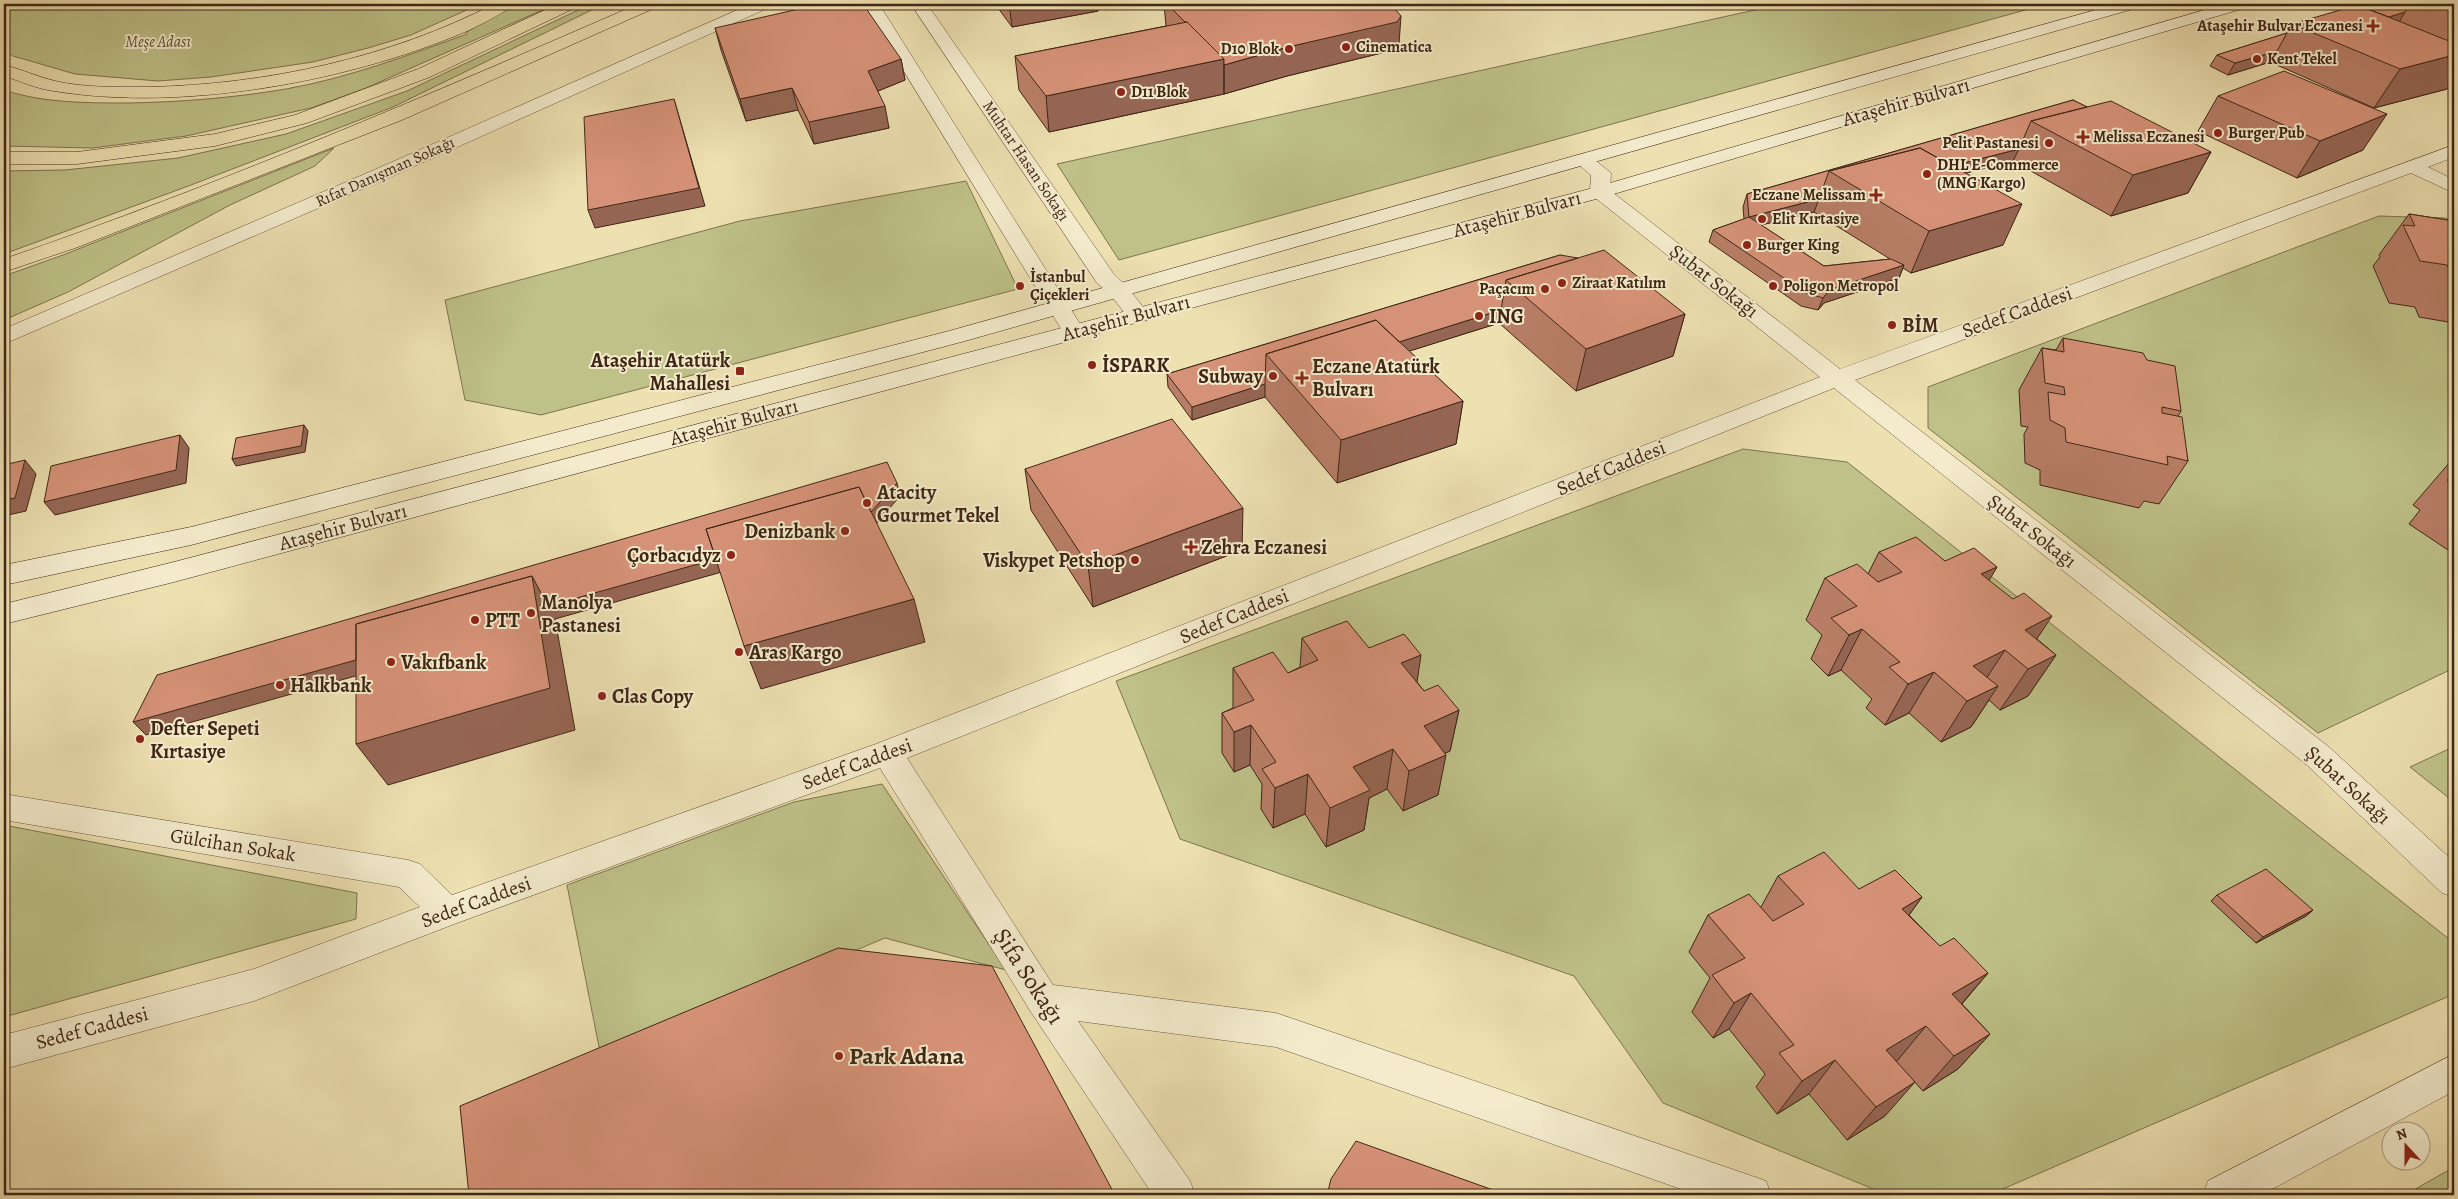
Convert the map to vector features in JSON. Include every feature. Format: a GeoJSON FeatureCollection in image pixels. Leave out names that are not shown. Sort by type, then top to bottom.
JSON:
{"type":"FeatureCollection","features":[{"type":"Feature","properties":{"kind":"highway"},"geometry":{"type":"LineString","coordinates":[[4,70],[47,86],[124,93],[198,90],[258,83],[377,57],[424,42],[456,29],[506,4]]}},
{"type":"Feature","properties":{"kind":"highway"},"geometry":{"type":"LineString","coordinates":[[4,158],[77,158],[205,142],[301,119],[424,73],[571,4]]}},
{"type":"Feature","properties":{"kind":"highway"},"geometry":{"type":"LineString","coordinates":[[468,83],[622,4]]}},
{"type":"Feature","properties":{"kind":"highway"},"geometry":{"type":"LineString","coordinates":[[4,266],[72,243],[396,116],[651,4]]}},
{"type":"Feature","properties":{"kind":"street","name":"Rıfat Danışman Sokağı"},"geometry":{"type":"LineString","coordinates":[[4,338],[764,4]]}},
{"type":"Feature","properties":{"kind":"street"},"geometry":{"type":"LineString","coordinates":[[871,4],[1074,332]]}},
{"type":"Feature","properties":{"kind":"street","name":"Muhtar Hasan Sokağı"},"geometry":{"type":"LineString","coordinates":[[919,4],[1105,278],[1118,289],[1138,315]]}},
{"type":"Feature","properties":{"kind":"street","name":"Ataşehir Bulvarı"},"geometry":{"type":"LineString","coordinates":[[4,575],[191,536],[723,398],[1583,160],[2134,4]]}},
{"type":"Feature","properties":{"kind":"street","name":"Ataşehir Bulvarı"},"geometry":{"type":"LineString","coordinates":[[4,614],[174,572],[1600,192],[2242,4]]}},
{"type":"Feature","properties":{"kind":"street","name":"Sedef Caddesi"},"geometry":{"type":"LineString","coordinates":[[4,1052],[254,985],[446,912],[887,753],[1837,378],[2454,151]]}},
{"type":"Feature","properties":{"kind":"street"},"geometry":{"type":"LineString","coordinates":[[1583,160],[1601,173],[1600,192]]}},
{"type":"Feature","properties":{"kind":"street"},"geometry":{"type":"LineString","coordinates":[[2411,166],[2454,187]]}},
{"type":"Feature","properties":{"kind":"street","name":"Şubat Sokağı"},"geometry":{"type":"LineString","coordinates":[[1600,192],[2318,756],[2454,882]]}},
{"type":"Feature","properties":{"kind":"street","name":"Şifa Sokağı"},"geometry":{"type":"LineString","coordinates":[[887,753],[1043,1000],[1176,1195]]}},
{"type":"Feature","properties":{"kind":"street","name":"Gülcihan Sokak"},"geometry":{"type":"LineString","coordinates":[[4,807],[408,874],[446,912]]}},
{"type":"Feature","properties":{"kind":"street"},"geometry":{"type":"LineString","coordinates":[[1043,1000],[1276,1030],[1752,1195]]}},
{"type":"Feature","properties":{"kind":"street"},"geometry":{"type":"LineString","coordinates":[[2222,1195],[2454,1072]]}},
{"type":"Feature","properties":{"kind":"green space","name":"Meşe Adası"},"geometry":{"type":"Polygon","coordinates":[[[4,4],[480,4],[411,35],[313,62],[211,77],[158,81],[75,74],[13,56],[4,49],[4,4]]]}},
{"type":"Feature","properties":{"kind":"green space"},"geometry":{"type":"Polygon","coordinates":[[[518,4],[556,4],[366,88],[311,108],[186,136],[92,148],[4,146],[4,90],[50,100],[128,103],[207,99],[286,89],[332,79],[401,58],[467,34],[466,32],[518,4]]]}},
{"type":"Feature","properties":{"kind":"green space"},"geometry":{"type":"Polygon","coordinates":[[[591,4],[604,4],[393,107],[191,185],[4,254],[4,171],[65,170],[178,158],[286,134],[407,91],[591,4]]]}},
{"type":"Feature","properties":{"kind":"green space"},"geometry":{"type":"Polygon","coordinates":[[[1782,4],[2047,4],[1119,260],[1057,164],[1782,4]]]}},
{"type":"Feature","properties":{"kind":"green space"},"geometry":{"type":"Polygon","coordinates":[[[334,148],[315,166],[230,205],[68,292],[4,320],[4,276],[63,255],[334,148]]]}},
{"type":"Feature","properties":{"kind":"green space"},"geometry":{"type":"Polygon","coordinates":[[[966,181],[1018,289],[541,415],[465,400],[445,300],[740,221],[966,181]]]}},
{"type":"Feature","properties":{"kind":"green space"},"geometry":{"type":"Polygon","coordinates":[[[2379,216],[2445,218],[2454,222],[2454,668],[2318,733],[1928,428],[1928,387],[2379,216]]]}},
{"type":"Feature","properties":{"kind":"green space"},"geometry":{"type":"Polygon","coordinates":[[[1743,449],[1847,462],[2454,943],[2454,994],[1989,1195],[1888,1195],[1663,1103],[1574,976],[1180,839],[1116,681],[1743,449]]]}},
{"type":"Feature","properties":{"kind":"green space"},"geometry":{"type":"Polygon","coordinates":[[[2451,748],[2454,751],[2454,802],[2410,767],[2451,748]]]}},
{"type":"Feature","properties":{"kind":"green space"},"geometry":{"type":"Polygon","coordinates":[[[882,784],[1006,970],[885,938],[601,1057],[567,885],[794,802],[882,784]]]}},
{"type":"Feature","properties":{"kind":"green space"},"geometry":{"type":"Polygon","coordinates":[[[4,825],[357,893],[356,919],[4,1017],[4,825]]]}},
{"type":"Feature","properties":{"kind":"green space"},"geometry":{"type":"Polygon","coordinates":[[[2454,1167],[2454,1195],[2405,1195],[2454,1167]]]}},
{"type":"Feature","properties":{"kind":"building"},"geometry":{"type":"Polygon","coordinates":[[[821,4],[863,4],[901,59],[868,71],[885,106],[809,122],[792,88],[740,99],[715,28],[821,4]]]}},
{"type":"Feature","properties":{"kind":"building"},"geometry":{"type":"Polygon","coordinates":[[[1167,4],[1375,4],[1396,10],[1401,16],[1397,22],[1288,47],[1224,65],[1224,59],[1167,4]]]}},
{"type":"Feature","properties":{"kind":"building"},"geometry":{"type":"Polygon","coordinates":[[[2383,4],[2411,4],[2405,12],[2389,17],[2367,9],[2383,4]]]}},
{"type":"Feature","properties":{"kind":"building"},"geometry":{"type":"Polygon","coordinates":[[[2358,5],[2454,43],[2454,55],[2400,69],[2292,24],[2358,5]]]}},
{"type":"Feature","properties":{"kind":"building"},"geometry":{"type":"Polygon","coordinates":[[[1187,22],[1224,59],[1046,96],[1015,56],[1187,22]]]}},
{"type":"Feature","properties":{"kind":"building"},"geometry":{"type":"Polygon","coordinates":[[[2287,33],[2277,51],[2235,63],[2217,55],[2287,33]]]}},
{"type":"Feature","properties":{"kind":"building"},"geometry":{"type":"Polygon","coordinates":[[[2284,71],[2387,114],[2320,141],[2218,96],[2284,71]]]}},
{"type":"Feature","properties":{"kind":"building"},"geometry":{"type":"Polygon","coordinates":[[[674,99],[699,188],[588,210],[584,117],[674,99]]]}},
{"type":"Feature","properties":{"kind":"building"},"geometry":{"type":"Polygon","coordinates":[[[2073,100],[2087,107],[2031,121],[2019,149],[1952,166],[1920,148],[1829,171],[1819,199],[1749,217],[1747,194],[2073,100]]]}},
{"type":"Feature","properties":{"kind":"building"},"geometry":{"type":"Polygon","coordinates":[[[2111,101],[2211,152],[2133,175],[2031,121],[2111,101]]]}},
{"type":"Feature","properties":{"kind":"building"},"geometry":{"type":"Polygon","coordinates":[[[1920,148],[2022,204],[1929,231],[1829,171],[1920,148]]]}},
{"type":"Feature","properties":{"kind":"building"},"geometry":{"type":"Polygon","coordinates":[[[2409,214],[2454,221],[2454,276],[2447,265],[2420,261],[2403,225],[2415,226],[2409,214]]]}},
{"type":"Feature","properties":{"kind":"building"},"geometry":{"type":"Polygon","coordinates":[[[1749,217],[1824,266],[1891,259],[1904,265],[1829,290],[1823,298],[1806,293],[1713,230],[1749,217]]]}},
{"type":"Feature","properties":{"kind":"building"},"geometry":{"type":"Polygon","coordinates":[[[1604,250],[1685,314],[1586,349],[1506,280],[1604,250]]]}},
{"type":"Feature","properties":{"kind":"building"},"geometry":{"type":"Polygon","coordinates":[[[1560,255],[1578,258],[1506,280],[1501,310],[1399,342],[1376,320],[1266,354],[1265,384],[1192,407],[1167,374],[1560,255]]]}},
{"type":"Feature","properties":{"kind":"building"},"geometry":{"type":"Polygon","coordinates":[[[1376,320],[1463,401],[1341,440],[1266,354],[1376,320]]]}},
{"type":"Feature","properties":{"kind":"building"},"geometry":{"type":"Polygon","coordinates":[[[2063,338],[2143,353],[2147,360],[2175,366],[2181,411],[2162,407],[2162,413],[2182,417],[2188,461],[2167,456],[2168,465],[2066,442],[2065,428],[2050,420],[2048,392],[2065,395],[2064,387],[2045,383],[2042,348],[2064,352],[2063,338]]]}},
{"type":"Feature","properties":{"kind":"building"},"geometry":{"type":"Polygon","coordinates":[[[1172,419],[1243,508],[1088,565],[1025,469],[1172,419]]]}},
{"type":"Feature","properties":{"kind":"building"},"geometry":{"type":"Polygon","coordinates":[[[304,425],[301,446],[232,459],[236,438],[304,425]]]}},
{"type":"Feature","properties":{"kind":"building"},"geometry":{"type":"Polygon","coordinates":[[[180,435],[176,470],[44,502],[51,466],[180,435]]]}},
{"type":"Feature","properties":{"kind":"building"},"geometry":{"type":"Polygon","coordinates":[[[25,460],[15,498],[4,500],[4,465],[25,460]]]}},
{"type":"Feature","properties":{"kind":"building"},"geometry":{"type":"Polygon","coordinates":[[[887,462],[897,483],[871,512],[859,487],[706,529],[716,559],[548,606],[532,576],[356,624],[356,660],[133,722],[157,675],[887,462]]]}},
{"type":"Feature","properties":{"kind":"building"},"geometry":{"type":"Polygon","coordinates":[[[2454,477],[2454,485],[2447,480],[2454,477]]]}},
{"type":"Feature","properties":{"kind":"building"},"geometry":{"type":"Polygon","coordinates":[[[859,487],[914,599],[744,646],[706,529],[859,487]]]}},
{"type":"Feature","properties":{"kind":"building"},"geometry":{"type":"Polygon","coordinates":[[[1916,537],[1945,561],[1974,548],[1997,567],[1981,574],[2013,599],[2024,593],[2052,616],[2025,630],[2056,655],[2028,669],[2005,650],[1973,666],[1998,686],[1967,701],[1934,672],[1908,684],[1889,667],[1900,662],[1862,629],[1849,635],[1831,618],[1857,606],[1825,578],[1857,564],[1878,582],[1902,572],[1879,552],[1916,537]]]}},
{"type":"Feature","properties":{"kind":"building"},"geometry":{"type":"Polygon","coordinates":[[[532,576],[550,688],[356,744],[356,624],[532,576]]]}},
{"type":"Feature","properties":{"kind":"building"},"geometry":{"type":"Polygon","coordinates":[[[1347,621],[1369,648],[1404,634],[1421,655],[1401,663],[1424,691],[1438,685],[1459,710],[1424,726],[1446,755],[1409,771],[1393,749],[1353,767],[1370,790],[1330,808],[1308,774],[1275,788],[1262,769],[1276,762],[1251,725],[1234,732],[1222,713],[1254,700],[1233,668],[1273,652],[1288,673],[1318,660],[1302,638],[1347,621]]]}},
{"type":"Feature","properties":{"kind":"building"},"geometry":{"type":"Polygon","coordinates":[[[1824,852],[1859,889],[1895,870],[1922,897],[1902,909],[1940,946],[1954,938],[1988,973],[1952,994],[1990,1034],[1954,1056],[1926,1026],[1886,1050],[1915,1082],[1876,1107],[1835,1060],[1802,1081],[1779,1053],[1794,1045],[1751,993],[1734,1003],[1712,975],[1745,958],[1708,915],[1749,894],[1773,921],[1804,904],[1778,876],[1824,852]]]}},
{"type":"Feature","properties":{"kind":"building"},"geometry":{"type":"Polygon","coordinates":[[[2266,869],[2313,910],[2263,937],[2217,895],[2266,869]]]}},
{"type":"Feature","properties":{"kind":"building","name":"Park Adana"},"geometry":{"type":"Polygon","coordinates":[[[838,948],[992,966],[1115,1195],[469,1195],[460,1106],[838,948]]]}},
{"type":"Feature","properties":{"kind":"building"},"geometry":{"type":"Polygon","coordinates":[[[1356,1141],[1507,1195],[1327,1195],[1331,1179],[1356,1141]]]}},
{"type":"Feature","properties":{"kind":"place","name":"Ataşehir Bulvar Eczanesi"},"geometry":{"type":"Point","coordinates":[2373,26]}},
{"type":"Feature","properties":{"kind":"place","name":"Cinematica"},"geometry":{"type":"Point","coordinates":[1346,47]}},
{"type":"Feature","properties":{"kind":"place","name":"D10 Blok"},"geometry":{"type":"Point","coordinates":[1289,49]}},
{"type":"Feature","properties":{"kind":"place","name":"Kent Tekel"},"geometry":{"type":"Point","coordinates":[2257,59]}},
{"type":"Feature","properties":{"kind":"place","name":"D11 Blok"},"geometry":{"type":"Point","coordinates":[1121,92]}},
{"type":"Feature","properties":{"kind":"place","name":"Burger Pub"},"geometry":{"type":"Point","coordinates":[2218,133]}},
{"type":"Feature","properties":{"kind":"place","name":"Melissa Eczanesi"},"geometry":{"type":"Point","coordinates":[2083,137]}},
{"type":"Feature","properties":{"kind":"place","name":"Pelit Pastanesi"},"geometry":{"type":"Point","coordinates":[2049,143]}},
{"type":"Feature","properties":{"kind":"place","name":"DHL E-Commerce (MNG Kargo)"},"geometry":{"type":"Point","coordinates":[1927,174]}},
{"type":"Feature","properties":{"kind":"place","name":"Eczane Melissam"},"geometry":{"type":"Point","coordinates":[1876,195]}},
{"type":"Feature","properties":{"kind":"place","name":"Elit Kırtasiye"},"geometry":{"type":"Point","coordinates":[1762,219]}},
{"type":"Feature","properties":{"kind":"place","name":"Burger King"},"geometry":{"type":"Point","coordinates":[1747,245]}},
{"type":"Feature","properties":{"kind":"place","name":"Ziraat Katılım"},"geometry":{"type":"Point","coordinates":[1562,283]}},
{"type":"Feature","properties":{"kind":"place","name":"İstanbul Çiçekleri"},"geometry":{"type":"Point","coordinates":[1020,286]}},
{"type":"Feature","properties":{"kind":"place","name":"Poligon Metropol"},"geometry":{"type":"Point","coordinates":[1773,286]}},
{"type":"Feature","properties":{"kind":"place","name":"Paçacım"},"geometry":{"type":"Point","coordinates":[1545,289]}},
{"type":"Feature","properties":{"kind":"place","name":"ING"},"geometry":{"type":"Point","coordinates":[1479,316]}},
{"type":"Feature","properties":{"kind":"place","name":"BİM"},"geometry":{"type":"Point","coordinates":[1892,325]}},
{"type":"Feature","properties":{"kind":"place","name":"İSPARK"},"geometry":{"type":"Point","coordinates":[1092,365]}},
{"type":"Feature","properties":{"kind":"place","name":"Ataşehir Atatürk Mahallesi"},"geometry":{"type":"Point","coordinates":[740,371]}},
{"type":"Feature","properties":{"kind":"place","name":"Subway"},"geometry":{"type":"Point","coordinates":[1273,376]}},
{"type":"Feature","properties":{"kind":"place","name":"Eczane Atatürk Bulvarı"},"geometry":{"type":"Point","coordinates":[1302,378]}},
{"type":"Feature","properties":{"kind":"place","name":"Atacity Gourmet Tekel"},"geometry":{"type":"Point","coordinates":[867,503]}},
{"type":"Feature","properties":{"kind":"place","name":"Denizbank"},"geometry":{"type":"Point","coordinates":[845,531]}},
{"type":"Feature","properties":{"kind":"place","name":"Zehra Eczanesi"},"geometry":{"type":"Point","coordinates":[1191,547]}},
{"type":"Feature","properties":{"kind":"place","name":"Çorbacıdyz"},"geometry":{"type":"Point","coordinates":[731,555]}},
{"type":"Feature","properties":{"kind":"place","name":"Viskypet Petshop"},"geometry":{"type":"Point","coordinates":[1135,560]}},
{"type":"Feature","properties":{"kind":"place","name":"Manolya Pastanesi"},"geometry":{"type":"Point","coordinates":[531,613]}},
{"type":"Feature","properties":{"kind":"place","name":"PTT"},"geometry":{"type":"Point","coordinates":[475,620]}},
{"type":"Feature","properties":{"kind":"place","name":"Aras Kargo"},"geometry":{"type":"Point","coordinates":[739,652]}},
{"type":"Feature","properties":{"kind":"place","name":"Vakıfbank"},"geometry":{"type":"Point","coordinates":[391,662]}},
{"type":"Feature","properties":{"kind":"place","name":"Halkbank"},"geometry":{"type":"Point","coordinates":[280,685]}},
{"type":"Feature","properties":{"kind":"place","name":"Clas Copy"},"geometry":{"type":"Point","coordinates":[602,696]}},
{"type":"Feature","properties":{"kind":"place","name":"Defter Sepeti Kırtasiye"},"geometry":{"type":"Point","coordinates":[140,739]}},
{"type":"Feature","properties":{"kind":"place","name":"Park Adana"},"geometry":{"type":"Point","coordinates":[839,1056]}}]}
